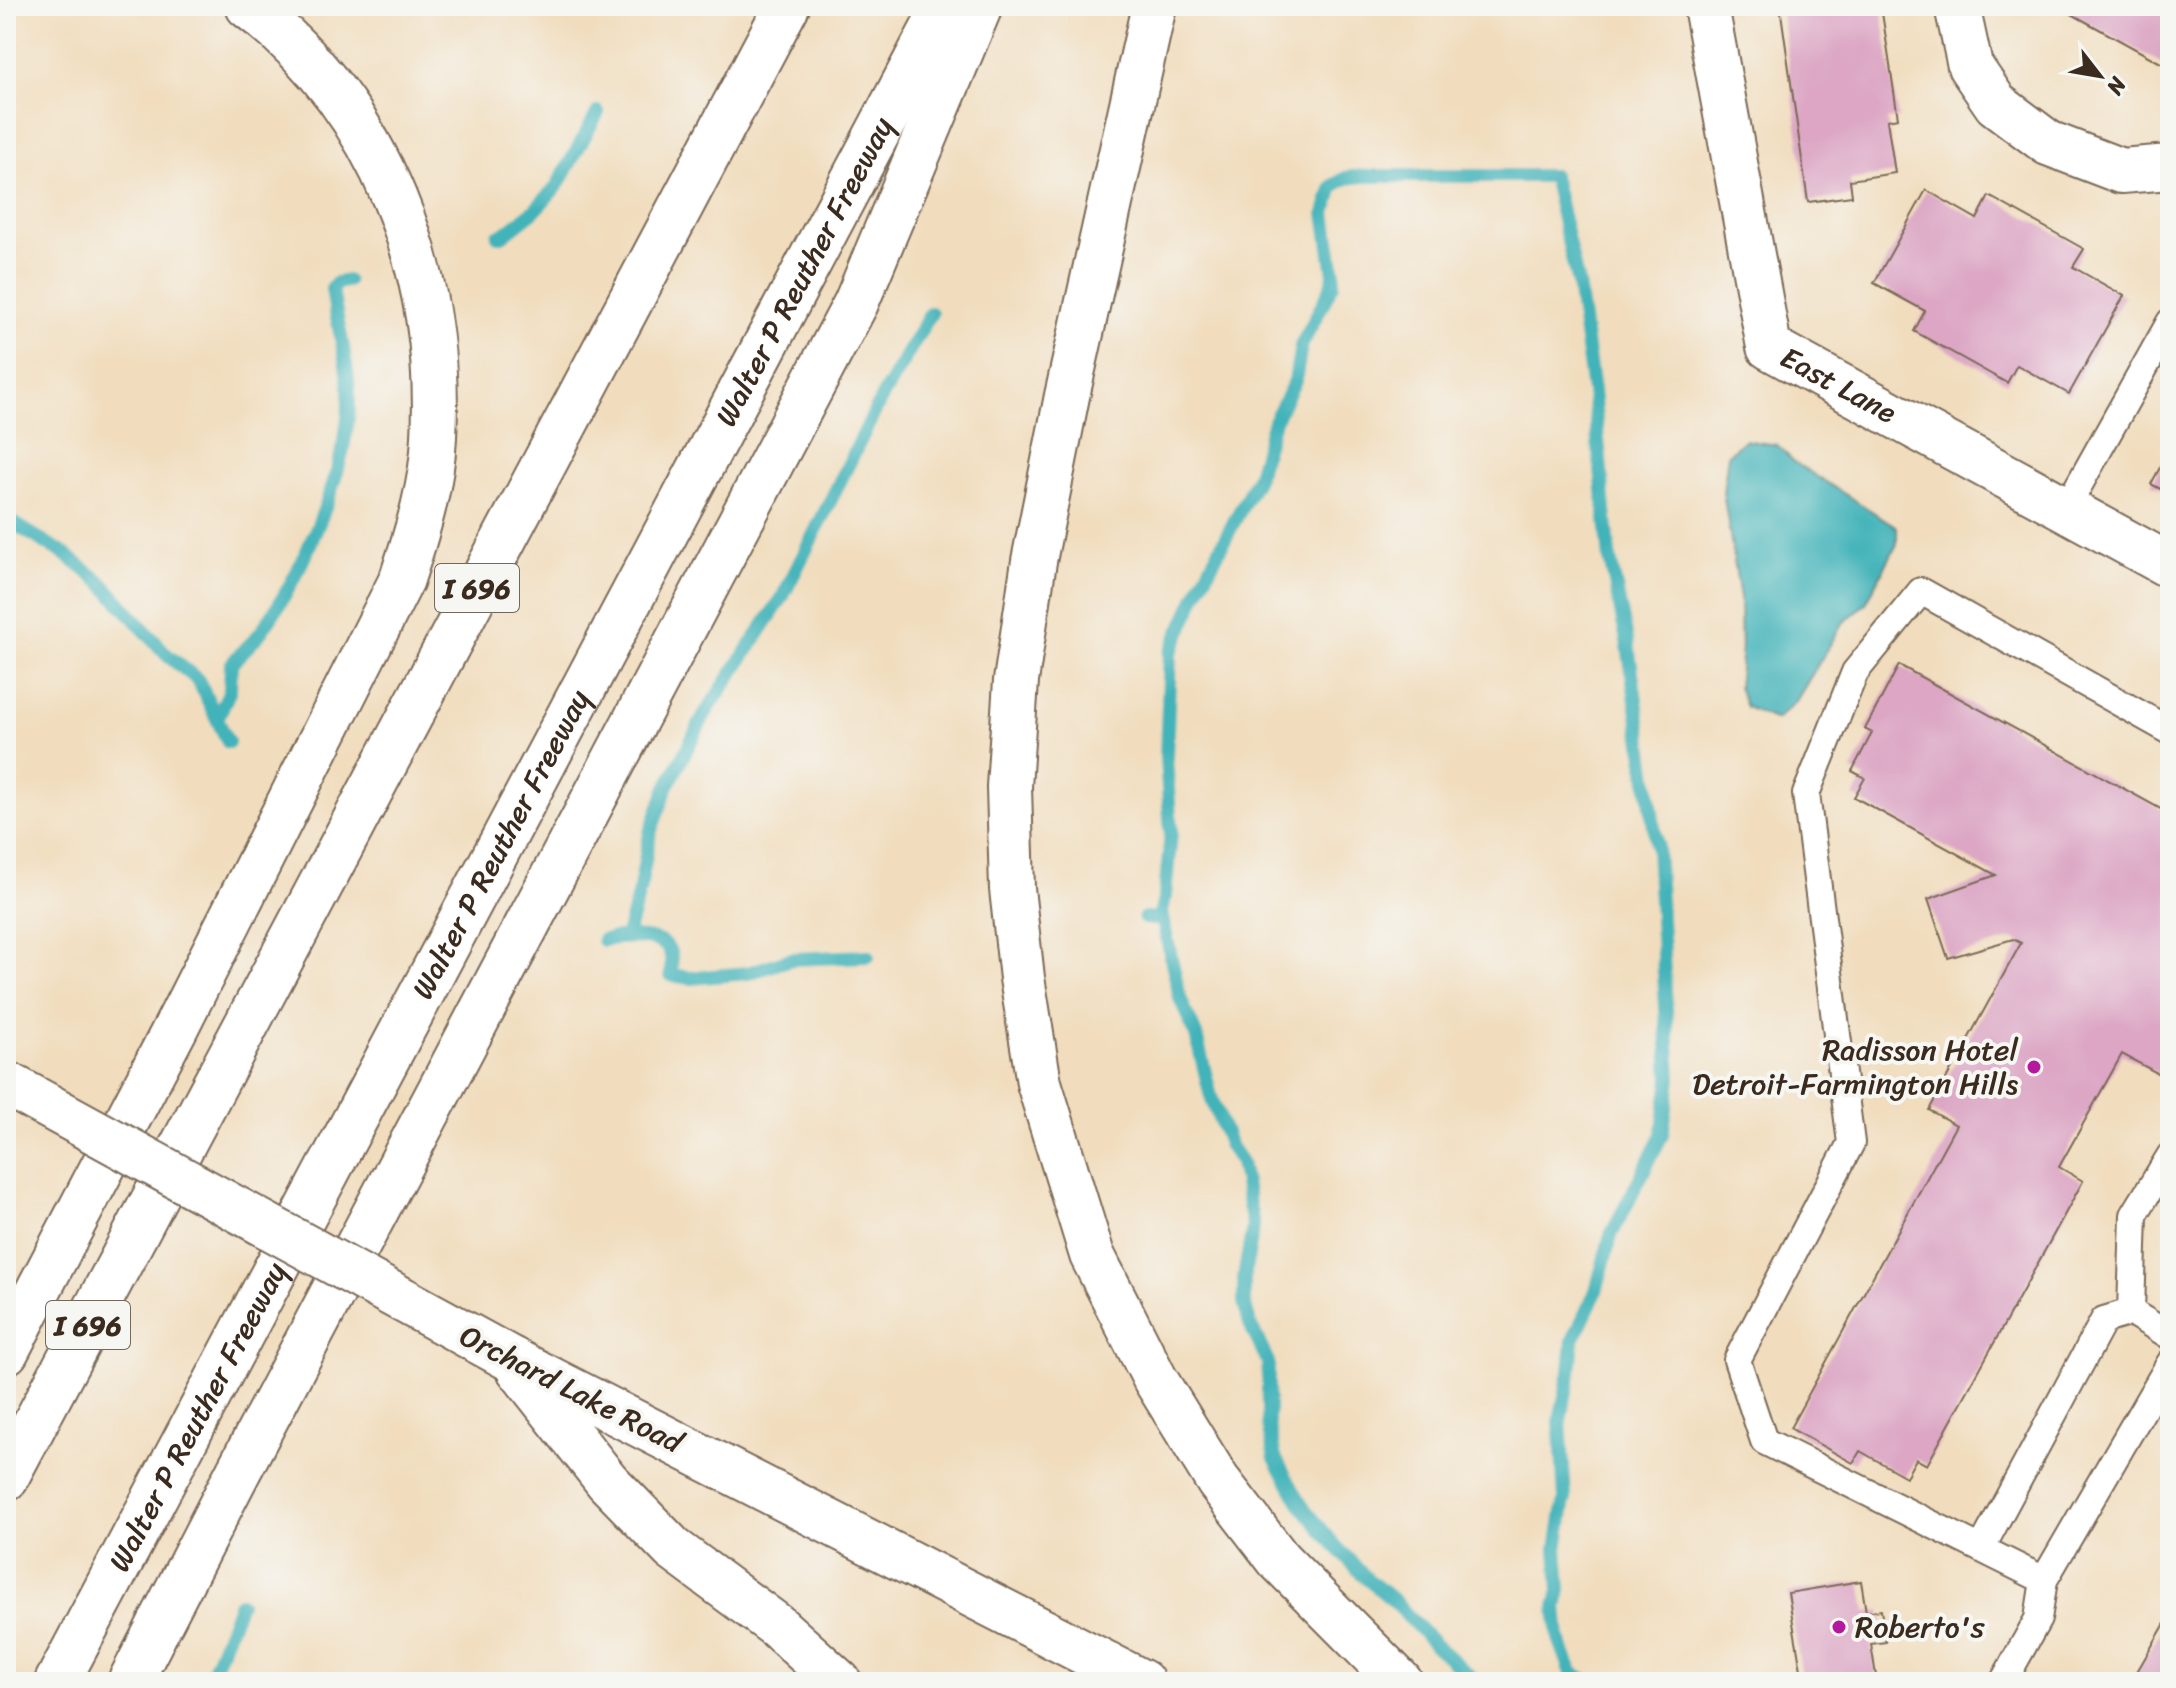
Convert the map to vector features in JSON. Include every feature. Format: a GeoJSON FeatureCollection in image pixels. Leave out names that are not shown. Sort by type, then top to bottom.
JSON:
{"type":"FeatureCollection","features":[{"type":"Feature","properties":{"kind":"main road"},"geometry":{"type":"LineString","coordinates":[[6,1352],[182,1015],[402,579],[425,506],[434,438],[434,365],[427,305],[413,244],[383,170],[344,102],[291,44],[248,6]]}},
{"type":"Feature","properties":{"kind":"main road","name":"I 696"},"geometry":{"type":"LineString","coordinates":[[6,1478],[787,6]]}},
{"type":"Feature","properties":{"kind":"main road","name":"Walter P Reuther Freeway"},"geometry":{"type":"LineString","coordinates":[[57,1682],[945,6]]}},
{"type":"Feature","properties":{"kind":"main road"},"geometry":{"type":"LineString","coordinates":[[130,1682],[856,303],[980,6]]}},
{"type":"Feature","properties":{"kind":"main road"},"geometry":{"type":"LineString","coordinates":[[1154,6],[1067,396],[1034,561],[1016,681],[1009,787],[1012,889],[1022,978],[1039,1083],[1092,1255],[1155,1379],[1218,1481],[1279,1560],[1400,1682]]}},
{"type":"Feature","properties":{"kind":"main road","name":"East Lane"},"geometry":{"type":"LineString","coordinates":[[1706,6],[1769,347],[2170,566]]}},
{"type":"Feature","properties":{"kind":"main road"},"geometry":{"type":"LineString","coordinates":[[1957,6],[1970,66],[1996,104],[2048,143],[2121,171],[2170,167]]}},
{"type":"Feature","properties":{"kind":"main road","name":"Orchard Lake Road"},"geometry":{"type":"LineString","coordinates":[[6,1083],[511,1359],[1142,1682]]}},
{"type":"Feature","properties":{"kind":"main road"},"geometry":{"type":"LineString","coordinates":[[511,1359],[607,1481],[673,1549],[777,1626],[839,1682]]}},
{"type":"Feature","properties":{"kind":"lane"},"geometry":{"type":"LineString","coordinates":[[2065,510],[2170,322]]}},
{"type":"Feature","properties":{"kind":"lane"},"geometry":{"type":"LineString","coordinates":[[2044,1580],[1764,1441],[1737,1360],[1851,1143],[1806,794],[1855,672],[1921,591],[2170,731]]}},
{"type":"Feature","properties":{"kind":"lane"},"geometry":{"type":"LineString","coordinates":[[2131,1312],[2134,1215],[2170,1156]]}},
{"type":"Feature","properties":{"kind":"lane"},"geometry":{"type":"LineString","coordinates":[[1981,1549],[2104,1320],[2131,1312],[2170,1336]]}},
{"type":"Feature","properties":{"kind":"lane"},"geometry":{"type":"LineString","coordinates":[[2003,1682],[2038,1619],[2044,1580],[2170,1363]]}},
{"type":"Feature","properties":{"kind":"water"},"geometry":{"type":"Polygon","coordinates":[[[1744,440],[1777,445],[1794,462],[1897,527],[1897,544],[1866,603],[1843,623],[1796,701],[1776,720],[1746,707],[1738,687],[1740,598],[1723,492],[1728,454],[1744,440]]]}},
{"type":"Feature","properties":{"kind":"building"},"geometry":{"type":"Polygon","coordinates":[[[1780,6],[1881,6],[1898,118],[1887,120],[1895,173],[1850,180],[1852,196],[1808,202],[1780,6]]]}},
{"type":"Feature","properties":{"kind":"building"},"geometry":{"type":"Polygon","coordinates":[[[2074,6],[2170,6],[2168,67],[2070,13],[2074,6]]]}},
{"type":"Feature","properties":{"kind":"building"},"geometry":{"type":"Polygon","coordinates":[[[1926,190],[1977,219],[1989,196],[2084,249],[2073,267],[2124,296],[2069,394],[2017,365],[2007,383],[1914,331],[1925,311],[1874,283],[1926,190]]]}},
{"type":"Feature","properties":{"kind":"building"},"geometry":{"type":"Polygon","coordinates":[[[2170,449],[2170,494],[2151,484],[2170,449]]]}},
{"type":"Feature","properties":{"kind":"building","name":"Radisson Hotel Detroit-Farmington Hills"},"geometry":{"type":"Polygon","coordinates":[[[1899,665],[2170,814],[2170,1080],[2122,1054],[2059,1167],[2083,1181],[1927,1465],[1916,1459],[1906,1477],[1860,1451],[1853,1463],[1790,1428],[1956,1125],[1929,1110],[2021,943],[2013,939],[1948,958],[1928,899],[1996,875],[1854,797],[1865,778],[1852,771],[1872,733],[1865,729],[1899,665]]]}},
{"type":"Feature","properties":{"kind":"building","name":"Roberto's"},"geometry":{"type":"Polygon","coordinates":[[[1861,1581],[1866,1612],[1881,1610],[1886,1642],[1871,1644],[1877,1682],[1803,1682],[1788,1593],[1861,1581]]]}},
{"type":"Feature","properties":{"kind":"building"},"geometry":{"type":"Polygon","coordinates":[[[2170,1615],[2170,1682],[2131,1682],[2170,1615]]]}},
{"type":"Feature","properties":{"kind":"waterway"},"geometry":{"type":"LineString","coordinates":[[498,236],[534,211],[557,186],[598,112]]}},
{"type":"Feature","properties":{"kind":"waterway"},"geometry":{"type":"LineString","coordinates":[[1477,1682],[1436,1646],[1333,1543],[1302,1506],[1275,1458],[1268,1424],[1268,1362],[1250,1324],[1244,1302],[1244,1278],[1253,1226],[1241,1162],[1230,1146],[1211,1097],[1196,1035],[1180,998],[1161,912],[1171,833],[1166,757],[1170,654],[1202,583],[1257,478],[1274,421],[1295,381],[1301,346],[1333,284],[1325,213],[1333,186],[1346,178],[1362,176],[1553,176],[1578,284],[1593,391],[1610,559],[1628,645],[1657,848],[1670,1079],[1662,1135],[1611,1235],[1596,1291],[1573,1340],[1560,1420],[1565,1499],[1557,1549],[1559,1638],[1572,1673],[1589,1682]]}},
{"type":"Feature","properties":{"kind":"waterway"},"geometry":{"type":"LineString","coordinates":[[218,717],[230,690],[231,665],[259,634],[294,578],[334,482],[348,419],[349,391],[332,289],[337,283],[347,281]]}},
{"type":"Feature","properties":{"kind":"waterway"},"geometry":{"type":"LineString","coordinates":[[627,935],[650,833],[667,787],[705,714],[782,598],[881,399],[931,313]]}},
{"type":"Feature","properties":{"kind":"waterway"},"geometry":{"type":"LineString","coordinates":[[6,519],[63,553],[102,583],[167,655],[198,680],[228,742]]}},
{"type":"Feature","properties":{"kind":"waterway"},"geometry":{"type":"LineString","coordinates":[[1145,918],[1155,919],[1161,912]]}},
{"type":"Feature","properties":{"kind":"waterway"},"geometry":{"type":"LineString","coordinates":[[603,940],[638,938],[657,941],[669,950],[671,975],[691,978],[748,973],[791,959],[868,956]]}},
{"type":"Feature","properties":{"kind":"waterway"},"geometry":{"type":"LineString","coordinates":[[208,1682],[240,1603]]}},
{"type":"Feature","properties":{"kind":"place","name":"Radisson Hotel Detroit-Farmington Hills"},"geometry":{"type":"Point","coordinates":[2034,1067]}},
{"type":"Feature","properties":{"kind":"place","name":"Roberto's"},"geometry":{"type":"Point","coordinates":[1839,1627]}}]}
